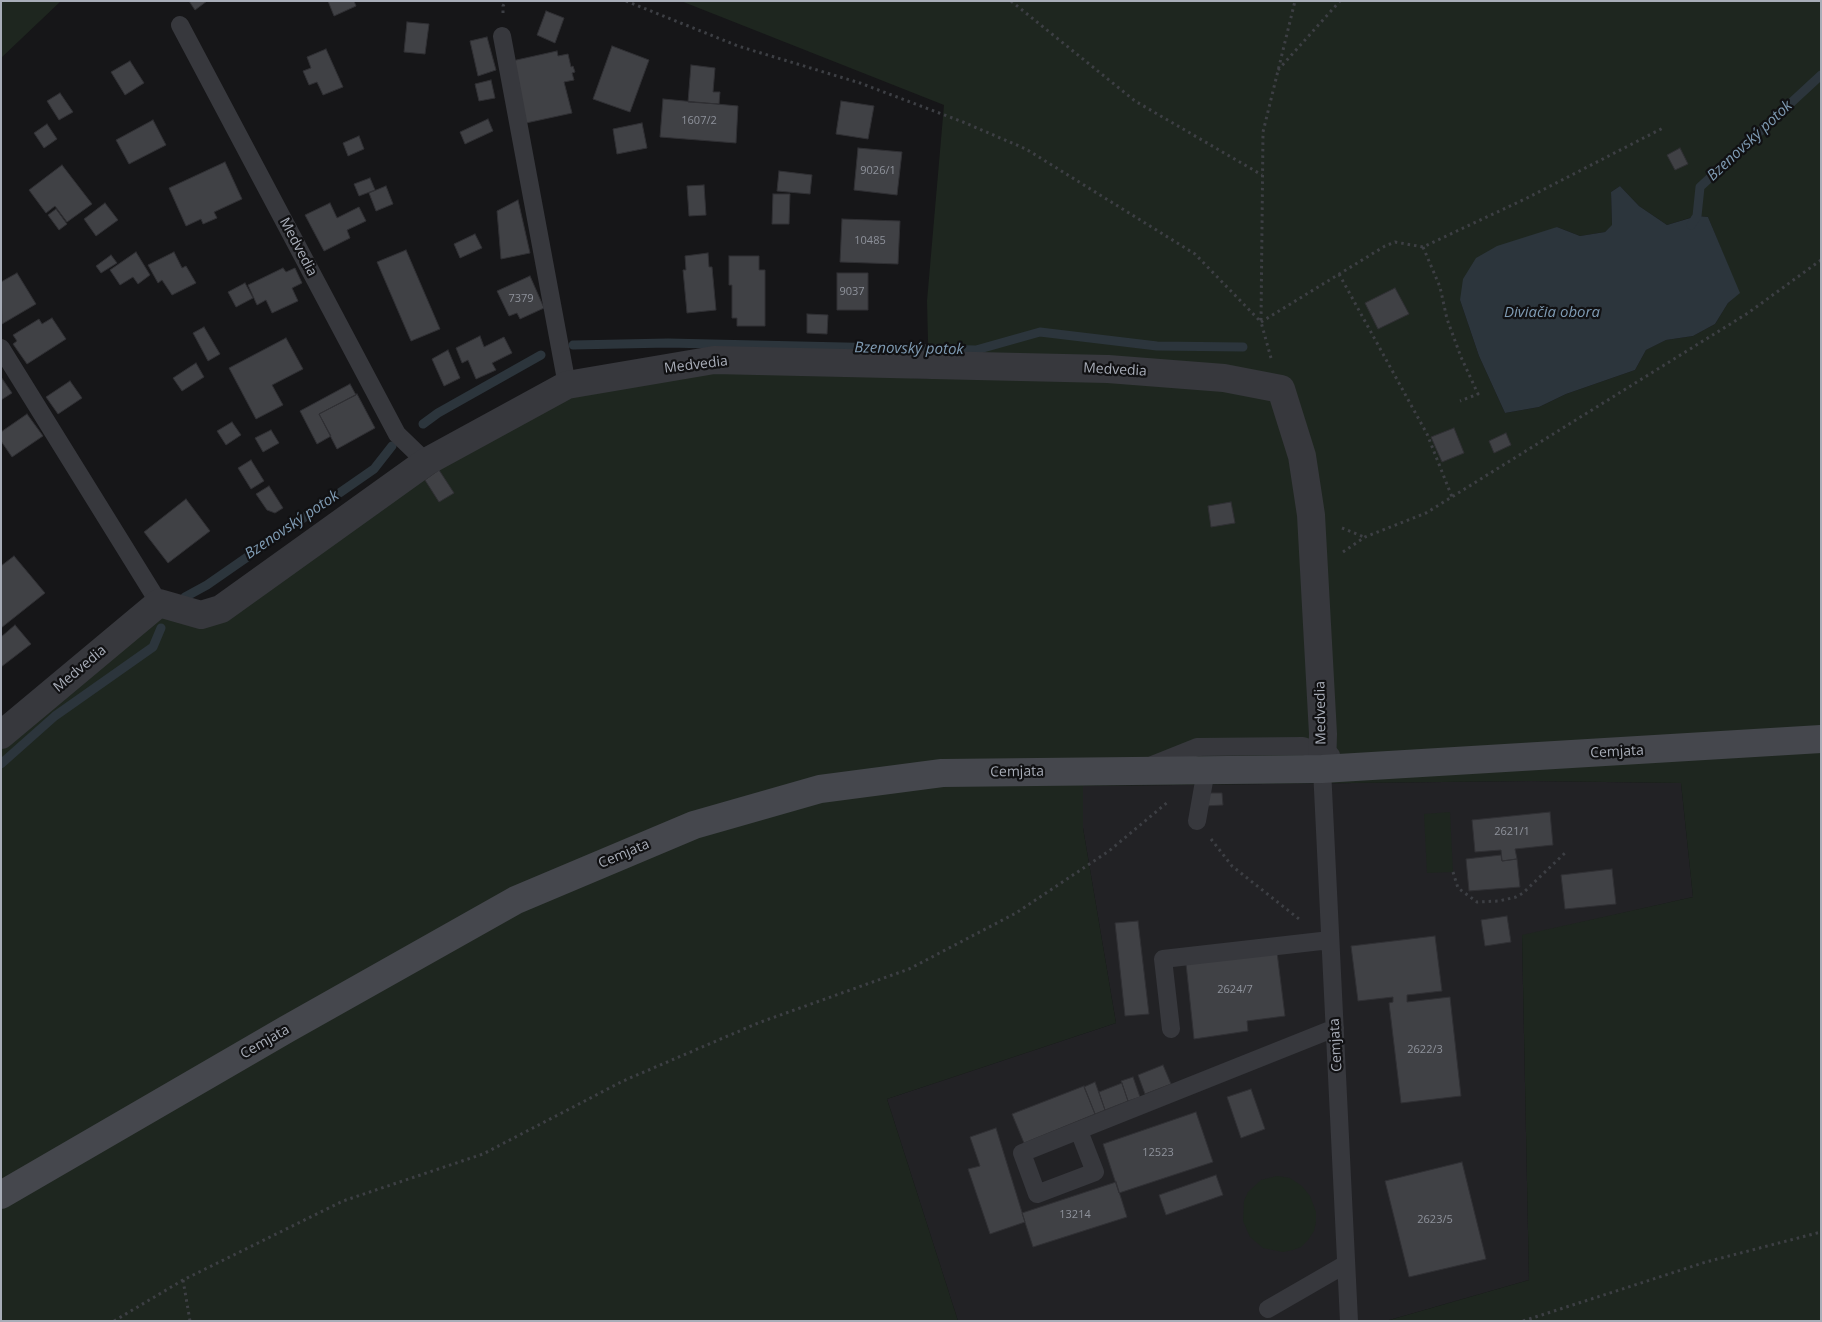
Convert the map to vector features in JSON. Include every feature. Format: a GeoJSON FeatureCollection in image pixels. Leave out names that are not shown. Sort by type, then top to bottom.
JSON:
{"type":"FeatureCollection","features":[{"type":"Feature","properties":{"kind":"main road","name":"Cemjata"},"geometry":{"type":"LineString","coordinates":[[1,1195],[287,1029],[516,900],[694,825],[820,789],[942,773],[1206,770],[1322,761],[1364,767],[1821,739]]}},
{"type":"Feature","properties":{"kind":"street","name":"Medvedia"},"geometry":{"type":"LineString","coordinates":[[1,735],[159,602],[201,615],[221,609],[426,462],[567,385],[714,360],[1108,369],[1224,378],[1281,389],[1302,456],[1311,515],[1323,734],[1322,761]]}},
{"type":"Feature","properties":{"kind":"lane","name":"Medvedia"},"geometry":{"type":"LineString","coordinates":[[180,25],[397,434],[426,462]]}},
{"type":"Feature","properties":{"kind":"lane"},"geometry":{"type":"LineString","coordinates":[[502,36],[567,385]]}},
{"type":"Feature","properties":{"kind":"lane"},"geometry":{"type":"LineString","coordinates":[[1,348],[159,602]]}},
{"type":"Feature","properties":{"kind":"lane"},"geometry":{"type":"LineString","coordinates":[[1137,771],[1197,748],[1303,746],[1322,761]]}},
{"type":"Feature","properties":{"kind":"lane","name":"Cemjata"},"geometry":{"type":"LineString","coordinates":[[1322,761],[1349,1321]]}},
{"type":"Feature","properties":{"kind":"lane"},"geometry":{"type":"LineString","coordinates":[[1197,821],[1206,770]]}},
{"type":"Feature","properties":{"kind":"lane"},"geometry":{"type":"LineString","coordinates":[[1171,1029],[1163,959],[1330,940]]}},
{"type":"Feature","properties":{"kind":"lane"},"geometry":{"type":"LineString","coordinates":[[1079,1130],[1335,1028]]}},
{"type":"Feature","properties":{"kind":"lane"},"geometry":{"type":"LineString","coordinates":[[1268,1309],[1346,1264]]}},
{"type":"Feature","properties":{"kind":"path"},"geometry":{"type":"LineString","coordinates":[[626,1],[738,46],[860,83],[963,122],[1026,149],[1195,254],[1261,322]]}},
{"type":"Feature","properties":{"kind":"path"},"geometry":{"type":"LineString","coordinates":[[1011,1],[1135,101],[1263,175]]}},
{"type":"Feature","properties":{"kind":"path"},"geometry":{"type":"LineString","coordinates":[[1261,322],[1263,132],[1295,1]]}},
{"type":"Feature","properties":{"kind":"path"},"geometry":{"type":"LineString","coordinates":[[1278,70],[1340,1]]}},
{"type":"Feature","properties":{"kind":"path"},"geometry":{"type":"LineString","coordinates":[[1261,322],[1395,242],[1423,247],[1527,198],[1663,128]]}},
{"type":"Feature","properties":{"kind":"path"},"geometry":{"type":"LineString","coordinates":[[1423,247],[1440,287],[1447,319],[1461,357],[1478,394],[1460,402]]}},
{"type":"Feature","properties":{"kind":"path"},"geometry":{"type":"LineString","coordinates":[[1365,537],[1426,513],[1748,313],[1821,260]]}},
{"type":"Feature","properties":{"kind":"path"},"geometry":{"type":"LineString","coordinates":[[1339,274],[1427,434],[1452,497]]}},
{"type":"Feature","properties":{"kind":"path"},"geometry":{"type":"LineString","coordinates":[[114,1321],[183,1280],[343,1201],[483,1154],[623,1081],[758,1023],[909,969],[1016,913],[1109,851],[1206,770]]}},
{"type":"Feature","properties":{"kind":"path"},"geometry":{"type":"LineString","coordinates":[[1197,821],[1232,866],[1290,913],[1330,940]]}},
{"type":"Feature","properties":{"kind":"path"},"geometry":{"type":"LineString","coordinates":[[1453,872],[1458,888],[1477,902],[1498,901],[1516,897],[1523,893],[1566,852]]}},
{"type":"Feature","properties":{"kind":"path"},"geometry":{"type":"LineString","coordinates":[[1523,1321],[1706,1262],[1821,1232]]}},
{"type":"Feature","properties":{"kind":"path"},"geometry":{"type":"LineString","coordinates":[[183,1280],[190,1321]]}},
{"type":"Feature","properties":{"kind":"shaded area"},"geometry":{"type":"Polygon","coordinates":[[[1,1],[61,1],[1,58],[1,1]]]}},
{"type":"Feature","properties":{"kind":"shaded area"},"geometry":{"type":"Polygon","coordinates":[[[681,1],[1821,1],[1821,1321],[1386,1321],[1529,1280],[1522,935],[1693,897],[1681,783],[1531,781],[1083,786],[1083,828],[1116,1023],[887,1099],[958,1321],[1,1321],[1,742],[145,620],[200,614],[528,396],[671,364],[929,379],[927,301],[944,105],[681,1]],[[1620,186],[1611,192],[1612,226],[1605,232],[1580,236],[1557,227],[1460,300],[1479,356],[1505,413],[1539,407],[1566,394],[1635,370],[1646,350],[1666,340],[1693,336],[1715,324],[1728,303],[1739,293],[1708,217],[1696,216],[1667,225],[1639,206],[1620,186]]]}},
{"type":"Feature","properties":{"kind":"shaded area"},"geometry":{"type":"Polygon","coordinates":[[[1531,781],[1681,783],[1693,897],[1522,936],[1529,1280],[1386,1321],[958,1321],[887,1099],[1116,1023],[1083,828],[1083,786],[1531,781]]]}},
{"type":"Feature","properties":{"kind":"shaded area"},"geometry":{"type":"Polygon","coordinates":[[[1450,812],[1453,872],[1427,873],[1424,814],[1450,812]]]}},
{"type":"Feature","properties":{"kind":"shaded area"},"geometry":{"type":"Polygon","coordinates":[[[1277,1176],[1290,1178],[1302,1186],[1310,1196],[1316,1212],[1314,1231],[1308,1240],[1301,1247],[1283,1252],[1263,1248],[1250,1237],[1243,1221],[1244,1201],[1248,1192],[1261,1180],[1277,1176]]]}},
{"type":"Feature","properties":{"kind":"water","name":"Diviačia obora"},"geometry":{"type":"Polygon","coordinates":[[[1620,186],[1639,206],[1667,225],[1697,216],[1708,217],[1740,293],[1728,303],[1715,324],[1693,336],[1666,340],[1646,350],[1635,370],[1566,394],[1539,407],[1505,413],[1479,356],[1460,300],[1463,279],[1476,258],[1497,246],[1557,227],[1580,236],[1605,232],[1612,225],[1611,192],[1620,186]]]}},
{"type":"Feature","properties":{"kind":"building"},"geometry":{"type":"Polygon","coordinates":[[[189,1],[207,1],[195,10],[189,1]]]}},
{"type":"Feature","properties":{"kind":"building"},"geometry":{"type":"Polygon","coordinates":[[[328,1],[354,1],[356,6],[334,16],[328,1]]]}},
{"type":"Feature","properties":{"kind":"building"},"geometry":{"type":"Polygon","coordinates":[[[546,11],[564,18],[555,43],[537,35],[546,11]]]}},
{"type":"Feature","properties":{"kind":"building"},"geometry":{"type":"Polygon","coordinates":[[[407,22],[429,24],[425,54],[404,52],[407,22]]]}},
{"type":"Feature","properties":{"kind":"building"},"geometry":{"type":"Polygon","coordinates":[[[487,37],[496,70],[478,76],[470,41],[487,37]]]}},
{"type":"Feature","properties":{"kind":"building"},"geometry":{"type":"Polygon","coordinates":[[[612,46],[649,60],[630,112],[593,99],[612,46]]]}},
{"type":"Feature","properties":{"kind":"building"},"geometry":{"type":"Polygon","coordinates":[[[326,49],[343,87],[323,95],[317,82],[309,85],[303,71],[311,68],[307,57],[326,49]]]}},
{"type":"Feature","properties":{"kind":"building"},"geometry":{"type":"Polygon","coordinates":[[[557,51],[558,56],[568,54],[571,67],[573,66],[575,72],[572,73],[574,80],[564,82],[572,113],[526,123],[512,61],[557,51]]]}},
{"type":"Feature","properties":{"kind":"building"},"geometry":{"type":"Polygon","coordinates":[[[130,61],[144,83],[125,95],[111,72],[130,61]]]}},
{"type":"Feature","properties":{"kind":"building"},"geometry":{"type":"Polygon","coordinates":[[[691,65],[715,68],[713,92],[720,92],[719,104],[688,102],[691,65]]]}},
{"type":"Feature","properties":{"kind":"building"},"geometry":{"type":"Polygon","coordinates":[[[491,80],[495,98],[479,101],[475,84],[491,80]]]}},
{"type":"Feature","properties":{"kind":"building"},"geometry":{"type":"Polygon","coordinates":[[[60,93],[73,112],[59,120],[47,101],[60,93]]]}},
{"type":"Feature","properties":{"kind":"building"},"geometry":{"type":"Polygon","coordinates":[[[663,99],[738,106],[736,143],[660,137],[663,99]]]}},
{"type":"Feature","properties":{"kind":"building"},"geometry":{"type":"Polygon","coordinates":[[[841,101],[874,106],[868,139],[836,134],[841,101]]]}},
{"type":"Feature","properties":{"kind":"building"},"geometry":{"type":"Polygon","coordinates":[[[488,119],[493,131],[465,144],[460,132],[488,119]]]}},
{"type":"Feature","properties":{"kind":"building"},"geometry":{"type":"Polygon","coordinates":[[[153,120],[166,145],[129,164],[116,140],[153,120]]]}},
{"type":"Feature","properties":{"kind":"building"},"geometry":{"type":"Polygon","coordinates":[[[642,123],[647,148],[617,154],[613,129],[642,123]]]}},
{"type":"Feature","properties":{"kind":"building"},"geometry":{"type":"Polygon","coordinates":[[[47,124],[57,139],[44,148],[34,133],[47,124]]]}},
{"type":"Feature","properties":{"kind":"building"},"geometry":{"type":"Polygon","coordinates":[[[359,136],[364,149],[348,156],[343,143],[359,136]]]}},
{"type":"Feature","properties":{"kind":"building"},"geometry":{"type":"Polygon","coordinates":[[[858,148],[902,152],[897,195],[854,190],[858,148]]]}},
{"type":"Feature","properties":{"kind":"building"},"geometry":{"type":"Polygon","coordinates":[[[1680,148],[1688,164],[1675,170],[1667,155],[1680,148]]]}},
{"type":"Feature","properties":{"kind":"building"},"geometry":{"type":"Polygon","coordinates":[[[225,162],[242,199],[214,212],[217,218],[203,224],[201,219],[186,226],[169,188],[225,162]]]}},
{"type":"Feature","properties":{"kind":"building"},"geometry":{"type":"Polygon","coordinates":[[[62,165],[92,204],[67,222],[55,206],[46,213],[29,190],[62,165]]]}},
{"type":"Feature","properties":{"kind":"building"},"geometry":{"type":"Polygon","coordinates":[[[779,171],[812,175],[810,194],[777,191],[779,171]]]}},
{"type":"Feature","properties":{"kind":"building"},"geometry":{"type":"Polygon","coordinates":[[[370,178],[375,190],[359,196],[354,184],[370,178]]]}},
{"type":"Feature","properties":{"kind":"building"},"geometry":{"type":"Polygon","coordinates":[[[704,185],[706,215],[689,216],[687,186],[704,185]]]}},
{"type":"Feature","properties":{"kind":"building"},"geometry":{"type":"Polygon","coordinates":[[[386,186],[393,204],[376,211],[369,193],[386,186]]]}},
{"type":"Feature","properties":{"kind":"building"},"geometry":{"type":"Polygon","coordinates":[[[773,194],[790,194],[789,224],[772,224],[773,194]]]}},
{"type":"Feature","properties":{"kind":"building"},"geometry":{"type":"Polygon","coordinates":[[[518,200],[530,253],[501,259],[497,211],[518,200]]]}},
{"type":"Feature","properties":{"kind":"building"},"geometry":{"type":"Polygon","coordinates":[[[105,203],[118,220],[96,236],[84,219],[105,203]]]}},
{"type":"Feature","properties":{"kind":"building"},"geometry":{"type":"Polygon","coordinates":[[[330,203],[337,218],[359,207],[366,221],[347,230],[350,238],[324,251],[305,215],[330,203]]]}},
{"type":"Feature","properties":{"kind":"building"},"geometry":{"type":"Polygon","coordinates":[[[56,209],[67,224],[59,230],[48,215],[56,209]]]}},
{"type":"Feature","properties":{"kind":"building"},"geometry":{"type":"Polygon","coordinates":[[[842,219],[900,221],[898,264],[840,262],[842,219]]]}},
{"type":"Feature","properties":{"kind":"building"},"geometry":{"type":"Polygon","coordinates":[[[475,234],[482,248],[460,258],[454,244],[475,234]]]}},
{"type":"Feature","properties":{"kind":"building"},"geometry":{"type":"Polygon","coordinates":[[[406,250],[440,329],[411,341],[377,262],[406,250]]]}},
{"type":"Feature","properties":{"kind":"building"},"geometry":{"type":"Polygon","coordinates":[[[136,252],[150,275],[138,284],[133,277],[120,285],[110,270],[136,252]]]}},
{"type":"Feature","properties":{"kind":"building"},"geometry":{"type":"Polygon","coordinates":[[[174,252],[182,268],[186,266],[196,283],[172,295],[162,280],[158,283],[148,265],[174,252]]]}},
{"type":"Feature","properties":{"kind":"building"},"geometry":{"type":"Polygon","coordinates":[[[708,253],[709,267],[712,267],[716,310],[687,313],[683,270],[686,270],[685,256],[708,253]]]}},
{"type":"Feature","properties":{"kind":"building"},"geometry":{"type":"Polygon","coordinates":[[[111,255],[117,263],[101,273],[96,266],[111,255]]]}},
{"type":"Feature","properties":{"kind":"building"},"geometry":{"type":"Polygon","coordinates":[[[729,256],[759,256],[759,270],[765,270],[765,326],[737,326],[737,318],[732,318],[732,285],[729,285],[729,256]]]}},
{"type":"Feature","properties":{"kind":"building"},"geometry":{"type":"Polygon","coordinates":[[[283,268],[286,272],[295,268],[302,283],[292,288],[298,301],[272,313],[266,300],[257,305],[248,285],[283,268]]]}},
{"type":"Feature","properties":{"kind":"building"},"geometry":{"type":"Polygon","coordinates":[[[17,273],[36,304],[2,324],[1,282],[17,273]]]}},
{"type":"Feature","properties":{"kind":"building"},"geometry":{"type":"Polygon","coordinates":[[[837,273],[868,273],[868,310],[837,310],[837,273]]]}},
{"type":"Feature","properties":{"kind":"building"},"geometry":{"type":"Polygon","coordinates":[[[530,276],[544,308],[520,319],[517,313],[509,316],[497,291],[530,276]]]}},
{"type":"Feature","properties":{"kind":"building"},"geometry":{"type":"Polygon","coordinates":[[[245,283],[253,298],[236,307],[228,292],[245,283]]]}},
{"type":"Feature","properties":{"kind":"building"},"geometry":{"type":"Polygon","coordinates":[[[1395,288],[1409,314],[1378,329],[1365,303],[1395,288]]]}},
{"type":"Feature","properties":{"kind":"building"},"geometry":{"type":"Polygon","coordinates":[[[807,314],[828,315],[827,334],[807,333],[807,314]]]}},
{"type":"Feature","properties":{"kind":"building"},"geometry":{"type":"Polygon","coordinates":[[[52,318],[66,339],[27,364],[13,344],[17,341],[13,335],[39,319],[42,324],[52,318]]]}},
{"type":"Feature","properties":{"kind":"building"},"geometry":{"type":"Polygon","coordinates":[[[204,327],[220,354],[208,361],[193,333],[204,327]]]}},
{"type":"Feature","properties":{"kind":"building"},"geometry":{"type":"Polygon","coordinates":[[[480,336],[484,347],[504,337],[512,353],[492,363],[496,370],[476,379],[468,360],[462,363],[456,348],[480,336]]]}},
{"type":"Feature","properties":{"kind":"building"},"geometry":{"type":"Polygon","coordinates":[[[286,338],[303,369],[272,385],[283,405],[256,419],[229,368],[286,338]]]}},
{"type":"Feature","properties":{"kind":"building"},"geometry":{"type":"Polygon","coordinates":[[[448,350],[460,378],[444,386],[432,359],[448,350]]]}},
{"type":"Feature","properties":{"kind":"building"},"geometry":{"type":"Polygon","coordinates":[[[196,363],[204,377],[182,391],[173,378],[196,363]]]}},
{"type":"Feature","properties":{"kind":"building"},"geometry":{"type":"Polygon","coordinates":[[[1,377],[12,393],[1,400],[1,377]]]}},
{"type":"Feature","properties":{"kind":"building"},"geometry":{"type":"Polygon","coordinates":[[[70,381],[82,398],[58,414],[46,397],[70,381]]]}},
{"type":"Feature","properties":{"kind":"building"},"geometry":{"type":"Polygon","coordinates":[[[350,384],[356,395],[319,414],[331,436],[317,444],[300,411],[350,384]]]}},
{"type":"Feature","properties":{"kind":"building"},"geometry":{"type":"Polygon","coordinates":[[[357,394],[375,428],[337,449],[319,414],[357,394]]]}},
{"type":"Feature","properties":{"kind":"building"},"geometry":{"type":"Polygon","coordinates":[[[27,414],[43,436],[12,457],[1,441],[1,432],[27,414]]]}},
{"type":"Feature","properties":{"kind":"building"},"geometry":{"type":"Polygon","coordinates":[[[232,422],[241,435],[226,445],[217,431],[232,422]]]}},
{"type":"Feature","properties":{"kind":"building"},"geometry":{"type":"Polygon","coordinates":[[[1454,428],[1464,453],[1442,462],[1431,437],[1454,428]]]}},
{"type":"Feature","properties":{"kind":"building"},"geometry":{"type":"Polygon","coordinates":[[[271,430],[279,443],[263,452],[255,438],[271,430]]]}},
{"type":"Feature","properties":{"kind":"building"},"geometry":{"type":"Polygon","coordinates":[[[1506,433],[1511,445],[1494,453],[1489,441],[1506,433]]]}},
{"type":"Feature","properties":{"kind":"building"},"geometry":{"type":"Polygon","coordinates":[[[251,460],[264,481],[251,489],[238,468],[251,460]]]}},
{"type":"Feature","properties":{"kind":"building"},"geometry":{"type":"Polygon","coordinates":[[[439,470],[454,493],[439,502],[425,480],[439,470]]]}},
{"type":"Feature","properties":{"kind":"building"},"geometry":{"type":"Polygon","coordinates":[[[269,486],[283,508],[275,513],[267,510],[256,494],[269,486]]]}},
{"type":"Feature","properties":{"kind":"building"},"geometry":{"type":"Polygon","coordinates":[[[186,499],[210,531],[168,563],[144,532],[186,499]]]}},
{"type":"Feature","properties":{"kind":"building"},"geometry":{"type":"Polygon","coordinates":[[[1231,502],[1235,523],[1211,527],[1208,506],[1231,502]]]}},
{"type":"Feature","properties":{"kind":"building"},"geometry":{"type":"Polygon","coordinates":[[[14,556],[45,593],[1,628],[1,566],[14,556]]]}},
{"type":"Feature","properties":{"kind":"building"},"geometry":{"type":"Polygon","coordinates":[[[15,625],[31,644],[1,667],[1,637],[15,625]]]}},
{"type":"Feature","properties":{"kind":"building"},"geometry":{"type":"Polygon","coordinates":[[[1205,793],[1222,793],[1223,805],[1205,806],[1205,793]]]}},
{"type":"Feature","properties":{"kind":"building"},"geometry":{"type":"Polygon","coordinates":[[[1550,812],[1553,845],[1515,849],[1517,859],[1502,861],[1501,850],[1475,852],[1472,820],[1550,812]]]}},
{"type":"Feature","properties":{"kind":"building"},"geometry":{"type":"Polygon","coordinates":[[[1501,855],[1502,861],[1517,859],[1520,887],[1469,891],[1466,859],[1501,855]]]}},
{"type":"Feature","properties":{"kind":"building"},"geometry":{"type":"Polygon","coordinates":[[[1612,869],[1616,904],[1565,909],[1561,875],[1612,869]]]}},
{"type":"Feature","properties":{"kind":"building"},"geometry":{"type":"Polygon","coordinates":[[[1507,916],[1511,942],[1485,946],[1481,920],[1507,916]]]}},
{"type":"Feature","properties":{"kind":"building"},"geometry":{"type":"Polygon","coordinates":[[[1138,921],[1149,1014],[1125,1016],[1115,923],[1138,921]]]}},
{"type":"Feature","properties":{"kind":"building"},"geometry":{"type":"Polygon","coordinates":[[[1435,936],[1442,991],[1407,995],[1407,1002],[1450,997],[1461,1096],[1401,1103],[1389,1003],[1393,1002],[1393,997],[1358,1001],[1351,946],[1435,936]]]}},
{"type":"Feature","properties":{"kind":"building"},"geometry":{"type":"Polygon","coordinates":[[[1277,952],[1285,1016],[1247,1021],[1248,1031],[1194,1039],[1186,964],[1277,952]]]}},
{"type":"Feature","properties":{"kind":"building"},"geometry":{"type":"Polygon","coordinates":[[[1163,1065],[1171,1084],[1145,1094],[1138,1075],[1163,1065]]]}},
{"type":"Feature","properties":{"kind":"building"},"geometry":{"type":"Polygon","coordinates":[[[1133,1077],[1140,1097],[1128,1101],[1121,1081],[1133,1077]]]}},
{"type":"Feature","properties":{"kind":"building"},"geometry":{"type":"Polygon","coordinates":[[[1095,1082],[1105,1110],[1095,1114],[1084,1087],[1095,1082]]]}},
{"type":"Feature","properties":{"kind":"building"},"geometry":{"type":"Polygon","coordinates":[[[1122,1083],[1128,1101],[1105,1110],[1099,1092],[1122,1083]]]}},
{"type":"Feature","properties":{"kind":"building"},"geometry":{"type":"Polygon","coordinates":[[[1084,1086],[1095,1114],[1024,1143],[1012,1114],[1084,1086]]]}},
{"type":"Feature","properties":{"kind":"building"},"geometry":{"type":"Polygon","coordinates":[[[1251,1089],[1265,1129],[1241,1138],[1227,1097],[1251,1089]]]}},
{"type":"Feature","properties":{"kind":"building"},"geometry":{"type":"Polygon","coordinates":[[[1196,1112],[1213,1162],[1119,1193],[1103,1144],[1196,1112]]]}},
{"type":"Feature","properties":{"kind":"building"},"geometry":{"type":"Polygon","coordinates":[[[996,1128],[1025,1222],[990,1234],[968,1169],[980,1166],[970,1137],[996,1128]]]}},
{"type":"Feature","properties":{"kind":"building"},"geometry":{"type":"Polygon","coordinates":[[[1462,1162],[1486,1259],[1409,1277],[1385,1181],[1462,1162]]]}},
{"type":"Feature","properties":{"kind":"building"},"geometry":{"type":"Polygon","coordinates":[[[1216,1175],[1223,1195],[1166,1215],[1159,1195],[1216,1175]]]}},
{"type":"Feature","properties":{"kind":"building"},"geometry":{"type":"Polygon","coordinates":[[[1116,1182],[1127,1217],[1033,1247],[1022,1213],[1116,1182]]]}},
{"type":"Feature","properties":{"kind":"waterway","name":"Bzenovský potok"},"geometry":{"type":"LineString","coordinates":[[1691,225],[1697,216],[1700,187],[1821,75]]}},
{"type":"Feature","properties":{"kind":"waterway","name":"Bzenovský potok"},"geometry":{"type":"LineString","coordinates":[[573,345],[668,343],[976,350],[1040,332],[1157,346],[1243,347]]}},
{"type":"Feature","properties":{"kind":"waterway","name":"Bzenovský potok"},"geometry":{"type":"LineString","coordinates":[[423,424],[438,413],[541,355]]}},
{"type":"Feature","properties":{"kind":"waterway","name":"Bzenovský potok"},"geometry":{"type":"LineString","coordinates":[[185,597],[207,585],[374,469],[392,446]]}},
{"type":"Feature","properties":{"kind":"waterway","name":"Bzenovský potok"},"geometry":{"type":"LineString","coordinates":[[1,764],[55,716],[153,647],[161,628]]}}]}
